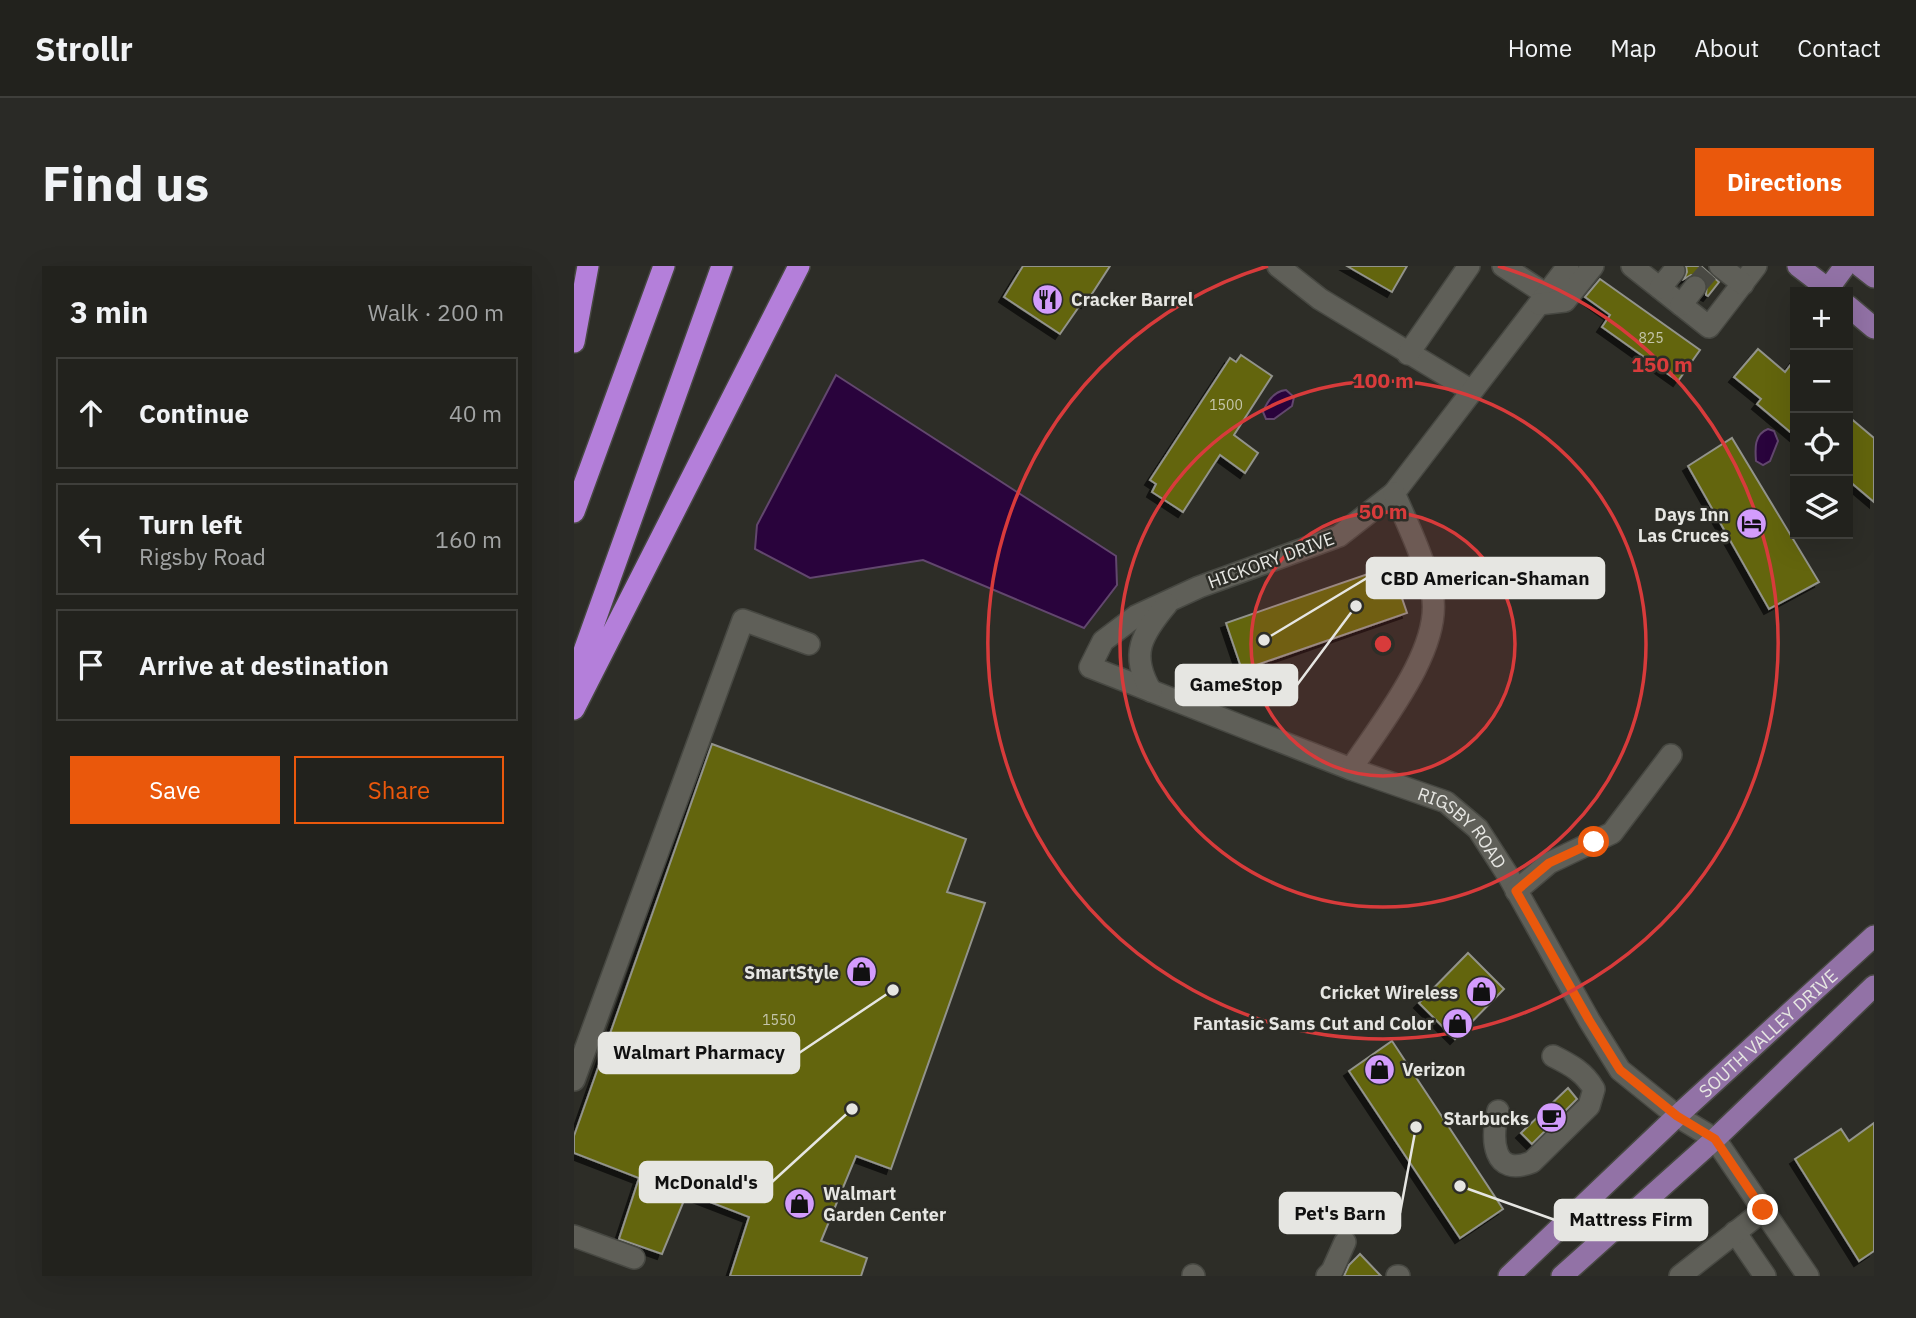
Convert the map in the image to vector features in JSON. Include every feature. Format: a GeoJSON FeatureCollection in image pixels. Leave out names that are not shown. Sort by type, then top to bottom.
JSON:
{"type":"FeatureCollection","features":[{"type":"Feature","properties":{"kind":"highway"},"geometry":{"type":"LineString","coordinates":[[574,342],[588,266]]}},
{"type":"Feature","properties":{"kind":"highway"},"geometry":{"type":"LineString","coordinates":[[574,512],[664,266]]}},
{"type":"Feature","properties":{"kind":"highway"},"geometry":{"type":"LineString","coordinates":[[574,679],[722,266]]}},
{"type":"Feature","properties":{"kind":"highway"},"geometry":{"type":"LineString","coordinates":[[574,709],[799,266]]}},
{"type":"Feature","properties":{"kind":"main road"},"geometry":{"type":"LineString","coordinates":[[1798,266],[1825,287]]}},
{"type":"Feature","properties":{"kind":"main road"},"geometry":{"type":"LineString","coordinates":[[1832,287],[1845,266]]}},
{"type":"Feature","properties":{"kind":"main road"},"geometry":{"type":"LineString","coordinates":[[1860,266],[1874,277]]}},
{"type":"Feature","properties":{"kind":"main road"},"geometry":{"type":"LineString","coordinates":[[1853,310],[1874,328]]}},
{"type":"Feature","properties":{"kind":"main road","name":"SOUTH VALLEY DRIVE"},"geometry":{"type":"LineString","coordinates":[[1509,1276],[1677,1116],[1874,936]]}},
{"type":"Feature","properties":{"kind":"main road"},"geometry":{"type":"LineString","coordinates":[[1562,1276],[1715,1139],[1874,986]]}},
{"type":"Feature","properties":{"kind":"street"},"geometry":{"type":"LineString","coordinates":[[1278,266],[1320,299],[1472,391]]}},
{"type":"Feature","properties":{"kind":"street"},"geometry":{"type":"LineString","coordinates":[[1408,354],[1469,266]]}},
{"type":"Feature","properties":{"kind":"street"},"geometry":{"type":"LineString","coordinates":[[1503,266],[1543,299],[1565,301],[1593,266]]}},
{"type":"Feature","properties":{"kind":"street","name":"HICKORY DRIVE"},"geometry":{"type":"LineString","coordinates":[[1090,667],[1103,641],[1136,616],[1199,587],[1339,536],[1394,493],[1568,266]]}},
{"type":"Feature","properties":{"kind":"street"},"geometry":{"type":"LineString","coordinates":[[1638,268],[1709,327],[1756,266]]}},
{"type":"Feature","properties":{"kind":"street"},"geometry":{"type":"LineString","coordinates":[[1660,288],[1674,271]]}},
{"type":"Feature","properties":{"kind":"street"},"geometry":{"type":"LineString","coordinates":[[1681,305],[1709,273],[1742,284]]}},
{"type":"Feature","properties":{"kind":"street"},"geometry":{"type":"LineString","coordinates":[[1351,769],[1410,681],[1430,636],[1433,596],[1418,548],[1394,493]]}},
{"type":"Feature","properties":{"kind":"street"},"geometry":{"type":"LineString","coordinates":[[1152,691],[1141,674],[1139,649],[1150,625],[1171,600]]}},
{"type":"Feature","properties":{"kind":"street"},"geometry":{"type":"LineString","coordinates":[[574,1080],[743,620],[809,644]]}},
{"type":"Feature","properties":{"kind":"street","name":"RIGSBY ROAD"},"geometry":{"type":"LineString","coordinates":[[1090,667],[1351,769],[1446,802],[1478,829],[1620,1070],[1677,1116],[1715,1139],[1808,1276]]}},
{"type":"Feature","properties":{"kind":"street"},"geometry":{"type":"LineString","coordinates":[[1516,891],[1549,863],[1612,833],[1671,755]]}},
{"type":"Feature","properties":{"kind":"street"},"geometry":{"type":"LineString","coordinates":[[1498,1111],[1493,1145],[1499,1157],[1508,1164],[1520,1166],[1532,1161],[1589,1107],[1594,1089],[1587,1076],[1553,1056]]}},
{"type":"Feature","properties":{"kind":"street"},"geometry":{"type":"LineString","coordinates":[[1680,1276],[1763,1210]]}},
{"type":"Feature","properties":{"kind":"street"},"geometry":{"type":"LineString","coordinates":[[1735,1232],[1765,1276]]}},
{"type":"Feature","properties":{"kind":"street"},"geometry":{"type":"LineString","coordinates":[[574,1236],[634,1258]]}},
{"type":"Feature","properties":{"kind":"street"},"geometry":{"type":"LineString","coordinates":[[1327,1276],[1345,1242]]}},
{"type":"Feature","properties":{"kind":"shaded area"},"geometry":{"type":"Polygon","coordinates":[[[836,375],[1116,556],[1117,585],[1084,628],[923,560],[810,578],[755,549],[757,525],[836,375]]]}},
{"type":"Feature","properties":{"kind":"shaded area"},"geometry":{"type":"Polygon","coordinates":[[[1286,390],[1294,397],[1292,406],[1274,419],[1266,419],[1263,412],[1269,401],[1278,392],[1286,390]]]}},
{"type":"Feature","properties":{"kind":"shaded area"},"geometry":{"type":"Polygon","coordinates":[[[1768,429],[1774,431],[1778,441],[1770,461],[1763,465],[1756,461],[1756,447],[1760,434],[1768,429]]]}},
{"type":"Feature","properties":{"kind":"building","name":"Cracker Barrel"},"geometry":{"type":"Polygon","coordinates":[[[1023,266],[1110,266],[1086,303],[1083,301],[1060,334],[1004,297],[1023,266]]]}},
{"type":"Feature","properties":{"kind":"building"},"geometry":{"type":"Polygon","coordinates":[[[1347,266],[1407,266],[1392,292],[1347,266]]]}},
{"type":"Feature","properties":{"kind":"building"},"geometry":{"type":"Polygon","coordinates":[[[1686,266],[1701,266],[1719,282],[1708,296],[1707,283],[1702,276],[1691,275],[1684,279],[1686,266]]]}},
{"type":"Feature","properties":{"kind":"building"},"geometry":{"type":"Polygon","coordinates":[[[1600,279],[1700,350],[1678,381],[1602,327],[1610,315],[1585,297],[1600,279]]]}},
{"type":"Feature","properties":{"kind":"building"},"geometry":{"type":"Polygon","coordinates":[[[1758,349],[1785,372],[1790,366],[1790,432],[1757,404],[1761,399],[1734,377],[1758,349]]]}},
{"type":"Feature","properties":{"kind":"building"},"geometry":{"type":"Polygon","coordinates":[[[1241,355],[1272,376],[1234,435],[1258,453],[1245,473],[1220,455],[1183,512],[1152,492],[1156,484],[1150,480],[1230,358],[1236,362],[1241,355]]]}},
{"type":"Feature","properties":{"kind":"building"},"geometry":{"type":"Polygon","coordinates":[[[1853,420],[1874,438],[1874,502],[1853,484],[1853,420]]]}},
{"type":"Feature","properties":{"kind":"building","name":"Days Inn Las Cruces"},"geometry":{"type":"Polygon","coordinates":[[[1732,438],[1790,534],[1790,539],[1793,539],[1819,582],[1769,609],[1688,466],[1732,438]]]}},
{"type":"Feature","properties":{"kind":"building"},"geometry":{"type":"Polygon","coordinates":[[[1391,566],[1407,613],[1242,670],[1226,623],[1391,566]]]}},
{"type":"Feature","properties":{"kind":"building"},"geometry":{"type":"Polygon","coordinates":[[[712,744],[966,839],[947,892],[985,903],[891,1169],[856,1156],[821,1241],[867,1258],[861,1276],[730,1276],[749,1217],[687,1193],[662,1254],[619,1239],[639,1178],[574,1153],[574,1136],[712,744]]]}},
{"type":"Feature","properties":{"kind":"building"},"geometry":{"type":"Polygon","coordinates":[[[1468,953],[1504,989],[1455,1039],[1419,1003],[1468,953]]]}},
{"type":"Feature","properties":{"kind":"building"},"geometry":{"type":"Polygon","coordinates":[[[1392,1041],[1503,1209],[1460,1238],[1349,1071],[1392,1041]]]}},
{"type":"Feature","properties":{"kind":"building","name":"Starbucks"},"geometry":{"type":"Polygon","coordinates":[[[1568,1088],[1577,1099],[1532,1144],[1521,1133],[1568,1088]]]}},
{"type":"Feature","properties":{"kind":"building"},"geometry":{"type":"Polygon","coordinates":[[[1874,1123],[1874,1251],[1859,1261],[1795,1159],[1841,1129],[1849,1141],[1874,1123]]]}},
{"type":"Feature","properties":{"kind":"building"},"geometry":{"type":"Polygon","coordinates":[[[1360,1254],[1381,1276],[1344,1276],[1349,1265],[1360,1254]]]}},
{"type":"Feature","properties":{"kind":"tunnel"},"geometry":{"type":"LineString","coordinates":[[1695,287],[1708,272]]}},
{"type":"Feature","properties":{"kind":"place","name":"Cracker Barrel"},"geometry":{"type":"Point","coordinates":[1048,299]}},
{"type":"Feature","properties":{"kind":"place","name":"Days Inn Las Cruces"},"geometry":{"type":"Point","coordinates":[1752,524]}},
{"type":"Feature","properties":{"kind":"place","name":"GameStop"},"geometry":{"type":"Point","coordinates":[1356,606]}},
{"type":"Feature","properties":{"kind":"place","name":"CBD American-Shaman"},"geometry":{"type":"Point","coordinates":[1264,640]}},
{"type":"Feature","properties":{"kind":"place","name":"SmartStyle"},"geometry":{"type":"Point","coordinates":[862,972]}},
{"type":"Feature","properties":{"kind":"place","name":"Walmart Pharmacy"},"geometry":{"type":"Point","coordinates":[893,990]}},
{"type":"Feature","properties":{"kind":"place","name":"Cricket Wireless"},"geometry":{"type":"Point","coordinates":[1481,992]}},
{"type":"Feature","properties":{"kind":"place","name":"Fantasic Sams Cut and Color"},"geometry":{"type":"Point","coordinates":[1457,1023]}},
{"type":"Feature","properties":{"kind":"place","name":"Verizon"},"geometry":{"type":"Point","coordinates":[1379,1069]}},
{"type":"Feature","properties":{"kind":"place","name":"McDonald's"},"geometry":{"type":"Point","coordinates":[852,1109]}},
{"type":"Feature","properties":{"kind":"place","name":"Starbucks"},"geometry":{"type":"Point","coordinates":[1552,1118]}},
{"type":"Feature","properties":{"kind":"place","name":"Pet's Barn"},"geometry":{"type":"Point","coordinates":[1416,1127]}},
{"type":"Feature","properties":{"kind":"place","name":"Mattress Firm"},"geometry":{"type":"Point","coordinates":[1460,1186]}},
{"type":"Feature","properties":{"kind":"place","name":"Walmart Garden Center"},"geometry":{"type":"Point","coordinates":[800,1203]}},
{"type":"Feature","properties":{"kind":"route"},"geometry":{"type":"LineString","coordinates":[[1594,842],[1549,863],[1516,891],[1620,1070],[1677,1116],[1715,1139],[1763,1210]]}}]}
